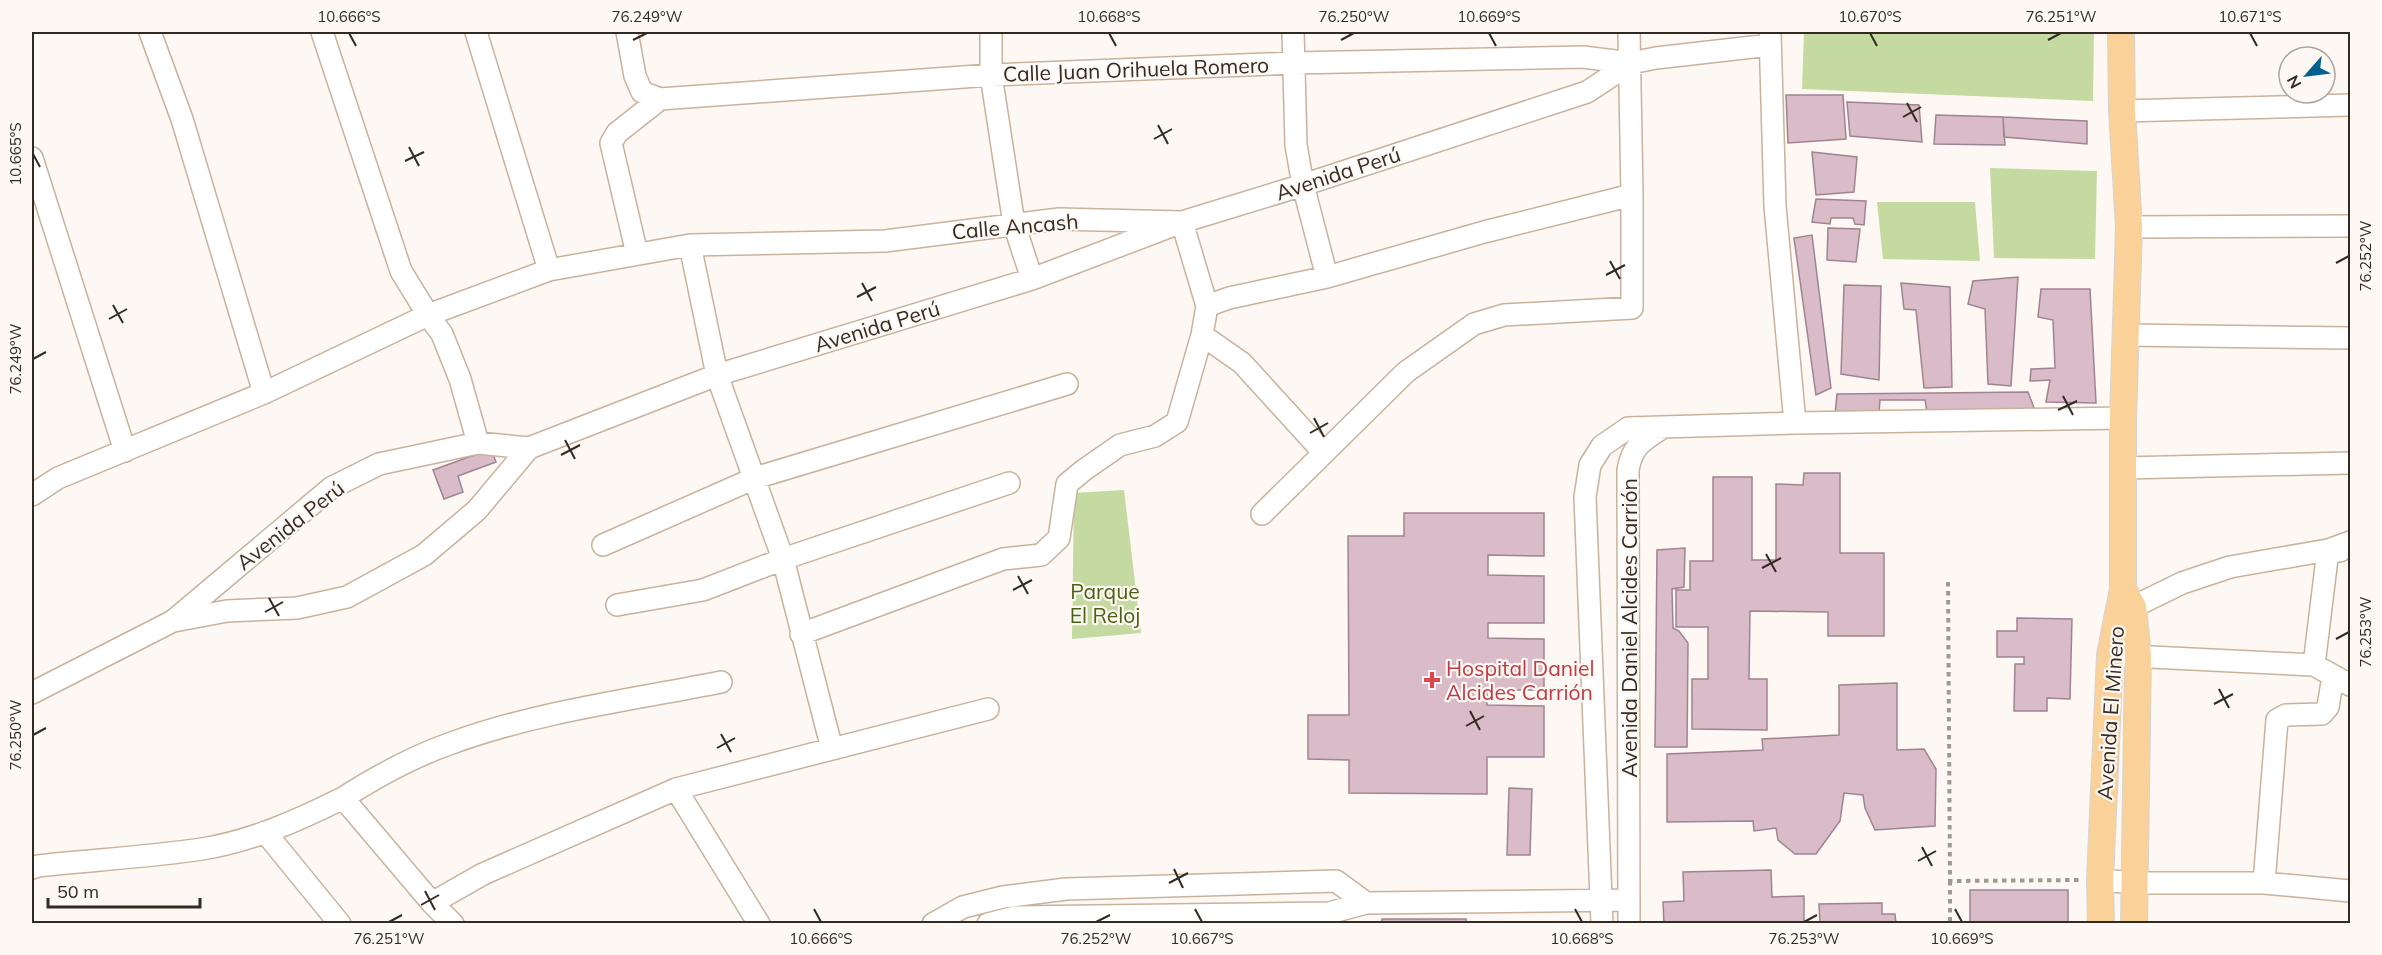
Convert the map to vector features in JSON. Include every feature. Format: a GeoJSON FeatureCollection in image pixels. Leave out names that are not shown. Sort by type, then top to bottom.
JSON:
{"type":"FeatureCollection","features":[{"type":"Feature","properties":{"kind":"main road"},"geometry":{"type":"LineString","coordinates":[[2121,32],[2122,111],[2129,227],[2123,418],[2124,602]]}},
{"type":"Feature","properties":{"kind":"main road","name":"Avenida El Minero"},"geometry":{"type":"LineString","coordinates":[[2101,924],[2100,880],[2110,655],[2124,602]]}},
{"type":"Feature","properties":{"kind":"main road","name":"Avenida El Minero"},"geometry":{"type":"LineString","coordinates":[[2124,602],[2138,656],[2134,924]]}},
{"type":"Feature","properties":{"kind":"street"},"geometry":{"type":"LineString","coordinates":[[150,32],[182,119],[264,393]]}},
{"type":"Feature","properties":{"kind":"street"},"geometry":{"type":"LineString","coordinates":[[322,32],[401,271],[442,334],[457,370],[478,443]]}},
{"type":"Feature","properties":{"kind":"street"},"geometry":{"type":"LineString","coordinates":[[476,32],[549,270]]}},
{"type":"Feature","properties":{"kind":"street"},"geometry":{"type":"LineString","coordinates":[[627,32],[635,76],[651,95],[611,143],[638,254]]}},
{"type":"Feature","properties":{"kind":"street"},"geometry":{"type":"LineString","coordinates":[[991,32],[991,75],[1014,224],[1032,279]]}},
{"type":"Feature","properties":{"kind":"street"},"geometry":{"type":"LineString","coordinates":[[1293,32],[1296,145],[1303,185],[1327,277]]}},
{"type":"Feature","properties":{"kind":"street"},"geometry":{"type":"LineString","coordinates":[[1262,514],[1406,372],[1474,324],[1504,315],[1632,308],[1629,32]]}},
{"type":"Feature","properties":{"kind":"street"},"geometry":{"type":"LineString","coordinates":[[1770,38],[1775,206],[1795,423]]}},
{"type":"Feature","properties":{"kind":"street","name":"Avenida Perú"},"geometry":{"type":"LineString","coordinates":[[32,693],[174,621],[331,488],[378,464],[478,443],[529,448],[717,375],[1032,279],[1182,222],[1587,92],[1631,63],[1770,38]]}},
{"type":"Feature","properties":{"kind":"street","name":"Calle Juan Orihuela Romero"},"geometry":{"type":"LineString","coordinates":[[651,95],[991,75],[1294,63],[1583,57],[1631,63]]}},
{"type":"Feature","properties":{"kind":"street"},"geometry":{"type":"LineString","coordinates":[[2122,111],[2350,105]]}},
{"type":"Feature","properties":{"kind":"street"},"geometry":{"type":"LineString","coordinates":[[32,158],[125,451]]}},
{"type":"Feature","properties":{"kind":"street"},"geometry":{"type":"LineString","coordinates":[[1207,306],[1229,298],[1327,277],[1484,232],[1632,195]]}},
{"type":"Feature","properties":{"kind":"street","name":"Calle Ancash"},"geometry":{"type":"LineString","coordinates":[[32,495],[58,478],[264,393],[428,315],[549,270],[690,245],[885,241],[1059,219],[1182,222]]}},
{"type":"Feature","properties":{"kind":"street"},"geometry":{"type":"LineString","coordinates":[[801,634],[1003,559],[1041,555],[1059,538],[1067,484],[1120,445],[1155,436],[1177,422],[1202,335],[1207,306],[1182,222]]}},
{"type":"Feature","properties":{"kind":"street"},"geometry":{"type":"LineString","coordinates":[[2129,227],[2350,226]]}},
{"type":"Feature","properties":{"kind":"street"},"geometry":{"type":"LineString","coordinates":[[690,245],[717,375],[783,559],[832,749]]}},
{"type":"Feature","properties":{"kind":"street"},"geometry":{"type":"LineString","coordinates":[[1202,335],[1242,363],[1324,453]]}},
{"type":"Feature","properties":{"kind":"street"},"geometry":{"type":"LineString","coordinates":[[2126,335],[2350,338]]}},
{"type":"Feature","properties":{"kind":"street"},"geometry":{"type":"LineString","coordinates":[[603,545],[755,478],[1067,384]]}},
{"type":"Feature","properties":{"kind":"street"},"geometry":{"type":"LineString","coordinates":[[1662,428],[1795,423],[2123,418]]}},
{"type":"Feature","properties":{"kind":"street","name":"Avenida Daniel Alcides Carrión"},"geometry":{"type":"LineString","coordinates":[[1602,924],[1585,497],[1590,465],[1602,446],[1628,428],[1662,428]]}},
{"type":"Feature","properties":{"kind":"street","name":"Avenida Daniel Alcides Carrión"},"geometry":{"type":"LineString","coordinates":[[1629,924],[1628,470],[1631,455],[1640,442],[1662,428]]}},
{"type":"Feature","properties":{"kind":"street"},"geometry":{"type":"LineString","coordinates":[[174,621],[227,610],[297,608],[347,597],[424,555],[477,510],[529,448]]}},
{"type":"Feature","properties":{"kind":"street"},"geometry":{"type":"LineString","coordinates":[[2123,468],[2350,463]]}},
{"type":"Feature","properties":{"kind":"street"},"geometry":{"type":"LineString","coordinates":[[617,605],[702,590],[783,559],[1009,483]]}},
{"type":"Feature","properties":{"kind":"street"},"geometry":{"type":"LineString","coordinates":[[2124,602],[2230,567],[2328,550],[2350,542]]}},
{"type":"Feature","properties":{"kind":"street"},"geometry":{"type":"LineString","coordinates":[[2328,550],[2350,552]]}},
{"type":"Feature","properties":{"kind":"street"},"geometry":{"type":"LineString","coordinates":[[2314,665],[2328,550]]}},
{"type":"Feature","properties":{"kind":"street"},"geometry":{"type":"LineString","coordinates":[[2110,655],[2314,665],[2342,680],[2322,714],[2286,715],[2277,720],[2264,883]]}},
{"type":"Feature","properties":{"kind":"street"},"geometry":{"type":"LineString","coordinates":[[32,868],[203,849],[265,832],[300,819],[343,798],[376,777],[447,744],[507,725],[721,682]]}},
{"type":"Feature","properties":{"kind":"street"},"geometry":{"type":"LineString","coordinates":[[432,903],[483,874],[676,789],[988,709]]}},
{"type":"Feature","properties":{"kind":"street"},"geometry":{"type":"LineString","coordinates":[[676,789],[759,924]]}},
{"type":"Feature","properties":{"kind":"street"},"geometry":{"type":"LineString","coordinates":[[343,798],[451,923]]}},
{"type":"Feature","properties":{"kind":"street"},"geometry":{"type":"LineString","coordinates":[[265,832],[340,924]]}},
{"type":"Feature","properties":{"kind":"street"},"geometry":{"type":"LineString","coordinates":[[2100,880],[2135,883],[2264,883],[2350,891]]}},
{"type":"Feature","properties":{"kind":"street"},"geometry":{"type":"LineString","coordinates":[[933,924],[963,907],[1003,897],[1066,890],[1336,881],[1366,913]]}},
{"type":"Feature","properties":{"kind":"street"},"geometry":{"type":"LineString","coordinates":[[1140,886],[1144,920]]}},
{"type":"Feature","properties":{"kind":"street"},"geometry":{"type":"LineString","coordinates":[[988,924],[1015,916],[1144,920],[1366,913],[1602,898],[1629,900]]}},
{"type":"Feature","properties":{"kind":"path"},"geometry":{"type":"LineString","coordinates":[[1948,582],[1950,924]]}},
{"type":"Feature","properties":{"kind":"path"},"geometry":{"type":"LineString","coordinates":[[1950,881],[2100,880]]}},
{"type":"Feature","properties":{"kind":"green space"},"geometry":{"type":"Polygon","coordinates":[[[1804,32],[2094,32],[2093,101],[1802,89],[1804,32]]]}},
{"type":"Feature","properties":{"kind":"green space"},"geometry":{"type":"Polygon","coordinates":[[[1990,168],[2097,171],[2095,259],[1994,258],[1990,168]]]}},
{"type":"Feature","properties":{"kind":"green space"},"geometry":{"type":"Polygon","coordinates":[[[1877,202],[1975,202],[1980,261],[1883,259],[1877,202]]]}},
{"type":"Feature","properties":{"kind":"green space","name":"Parque El Reloj"},"geometry":{"type":"Polygon","coordinates":[[[1124,490],[1141,633],[1072,639],[1074,493],[1124,490]]]}},
{"type":"Feature","properties":{"kind":"building"},"geometry":{"type":"Polygon","coordinates":[[[1786,95],[1843,95],[1846,139],[1788,143],[1786,95]]]}},
{"type":"Feature","properties":{"kind":"building"},"geometry":{"type":"Polygon","coordinates":[[[1847,102],[1919,105],[1922,142],[1850,136],[1847,102]]]}},
{"type":"Feature","properties":{"kind":"building"},"geometry":{"type":"Polygon","coordinates":[[[1936,115],[2003,117],[2005,145],[1934,144],[1936,115]]]}},
{"type":"Feature","properties":{"kind":"building"},"geometry":{"type":"Polygon","coordinates":[[[2003,117],[2087,121],[2087,144],[2004,137],[2003,117]]]}},
{"type":"Feature","properties":{"kind":"building"},"geometry":{"type":"Polygon","coordinates":[[[1812,152],[1857,157],[1854,192],[1816,195],[1812,152]]]}},
{"type":"Feature","properties":{"kind":"building"},"geometry":{"type":"Polygon","coordinates":[[[1816,199],[1866,201],[1864,225],[1855,224],[1853,218],[1831,218],[1830,224],[1812,222],[1816,199]]]}},
{"type":"Feature","properties":{"kind":"building"},"geometry":{"type":"Polygon","coordinates":[[[1828,228],[1860,229],[1856,262],[1827,260],[1828,228]]]}},
{"type":"Feature","properties":{"kind":"building"},"geometry":{"type":"Polygon","coordinates":[[[1812,235],[1831,388],[1816,395],[1794,238],[1812,235]]]}},
{"type":"Feature","properties":{"kind":"building"},"geometry":{"type":"Polygon","coordinates":[[[2018,277],[2011,386],[1988,384],[1985,309],[1968,304],[1973,281],[2018,277]]]}},
{"type":"Feature","properties":{"kind":"building"},"geometry":{"type":"Polygon","coordinates":[[[1901,283],[1950,287],[1952,387],[1924,388],[1916,310],[1904,309],[1901,283]]]}},
{"type":"Feature","properties":{"kind":"building"},"geometry":{"type":"Polygon","coordinates":[[[1844,285],[1881,286],[1879,380],[1841,374],[1844,285]]]}},
{"type":"Feature","properties":{"kind":"building"},"geometry":{"type":"Polygon","coordinates":[[[2041,289],[2090,289],[2096,403],[2046,402],[2050,380],[2030,381],[2031,369],[2055,368],[2053,320],[2038,317],[2041,289]]]}},
{"type":"Feature","properties":{"kind":"building"},"geometry":{"type":"Polygon","coordinates":[[[2028,392],[2036,413],[1928,417],[1925,400],[1880,400],[1879,413],[1835,415],[1837,394],[2028,392]]]}},
{"type":"Feature","properties":{"kind":"building"},"geometry":{"type":"Polygon","coordinates":[[[491,449],[496,462],[458,476],[463,492],[444,499],[433,470],[491,449]]]}},
{"type":"Feature","properties":{"kind":"building"},"geometry":{"type":"Polygon","coordinates":[[[1804,473],[1840,473],[1840,553],[1884,553],[1884,636],[1828,636],[1828,612],[1750,611],[1749,679],[1767,679],[1767,730],[1692,729],[1692,679],[1708,679],[1708,627],[1676,627],[1676,590],[1690,590],[1690,561],[1713,561],[1713,477],[1752,477],[1752,560],[1776,560],[1776,484],[1803,485],[1804,473]]]}},
{"type":"Feature","properties":{"kind":"building"},"geometry":{"type":"Polygon","coordinates":[[[1404,513],[1544,513],[1544,556],[1488,555],[1488,575],[1544,576],[1544,623],[1488,623],[1488,638],[1544,639],[1544,690],[1487,690],[1487,705],[1544,706],[1544,757],[1487,757],[1487,794],[1349,793],[1349,760],[1308,759],[1308,715],[1349,715],[1348,536],[1404,536],[1404,513]]]}},
{"type":"Feature","properties":{"kind":"building"},"geometry":{"type":"Polygon","coordinates":[[[1685,548],[1684,587],[1672,589],[1673,628],[1679,631],[1688,643],[1687,747],[1655,747],[1657,550],[1685,548]]]}},
{"type":"Feature","properties":{"kind":"building"},"geometry":{"type":"Polygon","coordinates":[[[2017,618],[2072,619],[2070,699],[2047,698],[2047,711],[2014,711],[2015,664],[2024,664],[2024,657],[1997,657],[1997,631],[2017,631],[2017,618]]]}},
{"type":"Feature","properties":{"kind":"building"},"geometry":{"type":"Polygon","coordinates":[[[1897,683],[1897,750],[1924,749],[1936,769],[1935,826],[1875,830],[1865,808],[1863,795],[1844,793],[1840,821],[1816,854],[1795,854],[1778,840],[1776,828],[1754,831],[1753,821],[1667,822],[1667,754],[1763,750],[1762,739],[1839,735],[1839,685],[1897,683]]]}},
{"type":"Feature","properties":{"kind":"building"},"geometry":{"type":"Polygon","coordinates":[[[1509,788],[1532,789],[1530,855],[1507,855],[1509,788]]]}},
{"type":"Feature","properties":{"kind":"building"},"geometry":{"type":"Polygon","coordinates":[[[1771,870],[1772,897],[1804,896],[1804,923],[1820,923],[1819,904],[1882,903],[1882,914],[1895,914],[1896,924],[1664,924],[1663,902],[1684,901],[1683,872],[1771,870]]]}},
{"type":"Feature","properties":{"kind":"building"},"geometry":{"type":"Polygon","coordinates":[[[1970,890],[2068,890],[2068,924],[1970,924],[1970,890]]]}},
{"type":"Feature","properties":{"kind":"building"},"geometry":{"type":"Polygon","coordinates":[[[1382,919],[1466,919],[1466,924],[1382,924],[1382,919]]]}},
{"type":"Feature","properties":{"kind":"place","name":"Hospital Daniel Alcides Carrión"},"geometry":{"type":"Point","coordinates":[1432,680]}}]}
